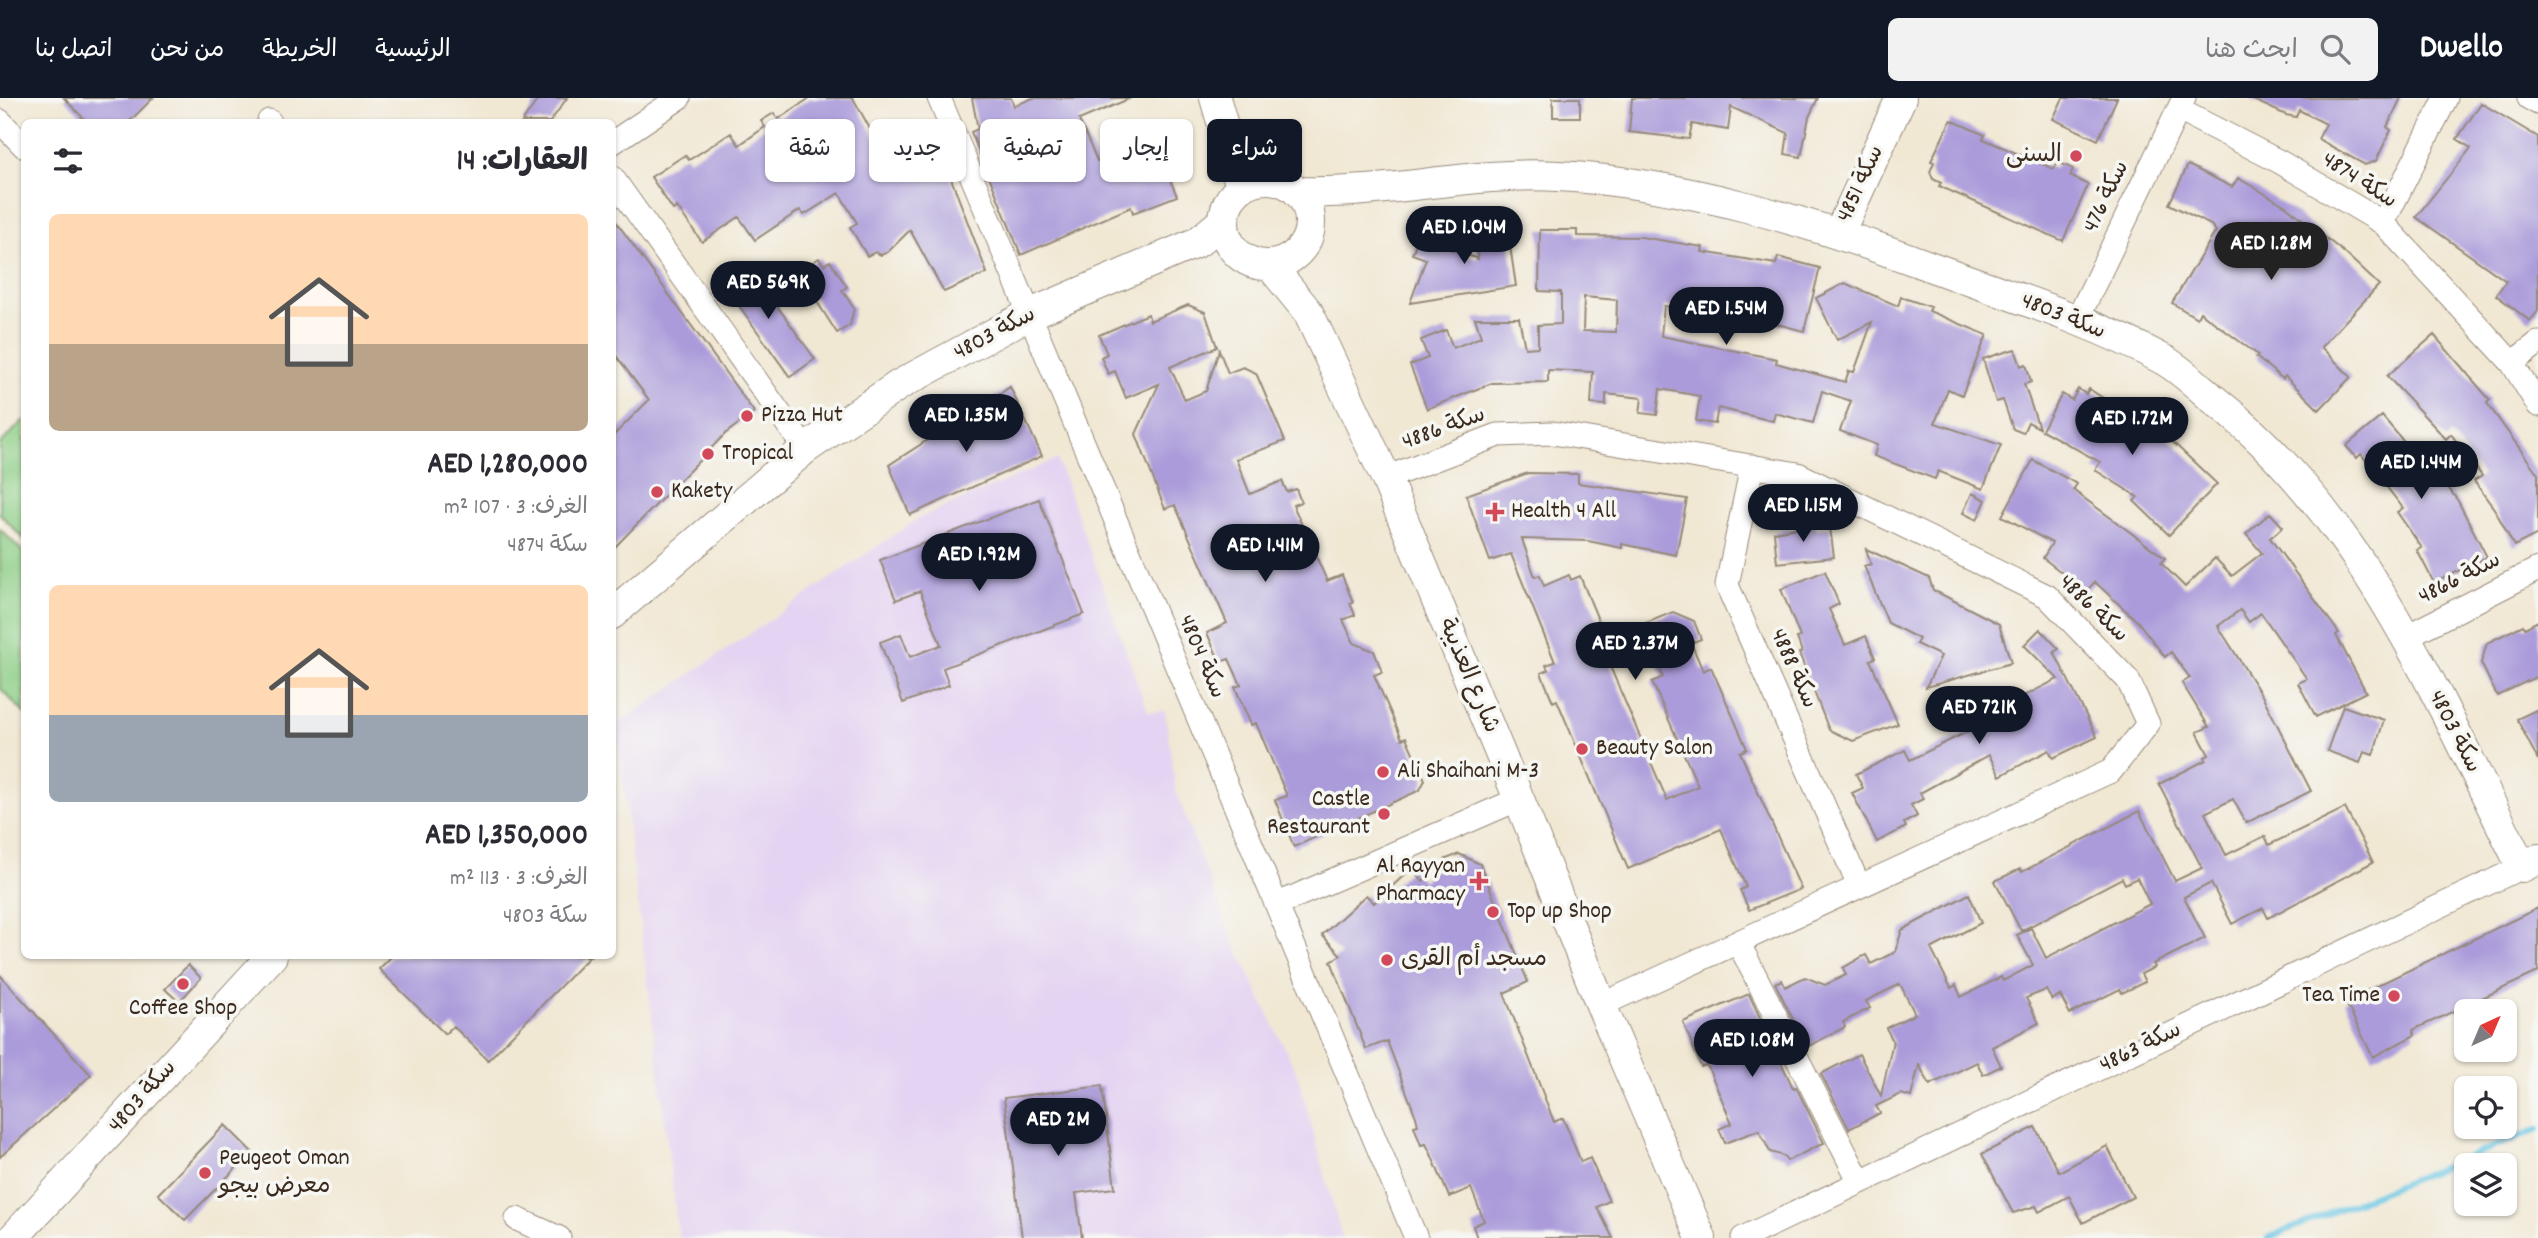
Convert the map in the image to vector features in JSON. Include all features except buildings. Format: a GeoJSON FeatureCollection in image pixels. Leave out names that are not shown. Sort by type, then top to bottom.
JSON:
{"type":"FeatureCollection","features":[{"type":"Feature","properties":{"kind":"street"},"geometry":{"type":"LineString","coordinates":[[616,141],[679,98]]}},
{"type":"Feature","properties":{"kind":"street","name":"سكة 4804"},"geometry":{"type":"LineString","coordinates":[[939,98],[1416,1238]]}},
{"type":"Feature","properties":{"kind":"street"},"geometry":{"type":"LineString","coordinates":[[1215,98],[1223,119]]}},
{"type":"Feature","properties":{"kind":"street","name":"سكة 4851"},"geometry":{"type":"LineString","coordinates":[[1839,233],[1901,98]]}},
{"type":"Feature","properties":{"kind":"street"},"geometry":{"type":"LineString","coordinates":[[2382,223],[2445,98]]}},
{"type":"Feature","properties":{"kind":"street"},"geometry":{"type":"LineString","coordinates":[[2529,98],[2538,103]]}},
{"type":"Feature","properties":{"kind":"street","name":"سكة 4874"},"geometry":{"type":"LineString","coordinates":[[2182,104],[2382,223],[2512,363],[2538,405]]}},
{"type":"Feature","properties":{"kind":"street","name":"سكة 476"},"geometry":{"type":"LineString","coordinates":[[2077,320],[2182,104]]}},
{"type":"Feature","properties":{"kind":"street"},"geometry":{"type":"LineString","coordinates":[[0,121],[21,143]]}},
{"type":"Feature","properties":{"kind":"street","name":"سكة 4803"},"geometry":{"type":"LineString","coordinates":[[1299,192],[1347,194],[1484,176],[1557,176],[1674,188],[1839,233],[2077,320],[2166,362],[2240,419],[2296,476],[2346,537],[2407,636],[2530,863]]}},
{"type":"Feature","properties":{"kind":"street"},"geometry":{"type":"LineString","coordinates":[[1240,182],[1241,187]]}},
{"type":"Feature","properties":{"kind":"street"},"geometry":{"type":"LineString","coordinates":[[1251,182],[1241,187],[1226,207],[1227,232],[1247,260],[1269,265],[1289,259],[1307,233],[1309,210],[1299,192],[1282,182]]}},
{"type":"Feature","properties":{"kind":"street"},"geometry":{"type":"LineString","coordinates":[[616,183],[805,449]]}},
{"type":"Feature","properties":{"kind":"street","name":"سكة 4803"},"geometry":{"type":"LineString","coordinates":[[1307,233],[1347,194]]}},
{"type":"Feature","properties":{"kind":"street","name":"سكة 4803"},"geometry":{"type":"LineString","coordinates":[[616,611],[805,449],[899,385],[1028,315],[1227,232]]}},
{"type":"Feature","properties":{"kind":"street","name":"شارع العذيبة"},"geometry":{"type":"LineString","coordinates":[[1307,233],[1308,312]]}},
{"type":"Feature","properties":{"kind":"street","name":"شارع العذيبة"},"geometry":{"type":"LineString","coordinates":[[1269,265],[1308,312],[1385,478],[1520,799],[1601,1005],[1701,1238]]}},
{"type":"Feature","properties":{"kind":"street"},"geometry":{"type":"LineString","coordinates":[[2512,363],[2538,343]]}},
{"type":"Feature","properties":{"kind":"street","name":"سكة 4886"},"geometry":{"type":"LineString","coordinates":[[1385,478],[1498,435],[1553,433],[1798,474],[2047,596],[2128,680],[2148,724],[2111,771],[1601,1005]]}},
{"type":"Feature","properties":{"kind":"street","name":"سكة 4888"},"geometry":{"type":"LineString","coordinates":[[1752,466],[1727,585],[1859,886]]}},
{"type":"Feature","properties":{"kind":"street","name":"سكة 4866"},"geometry":{"type":"LineString","coordinates":[[2407,636],[2538,569]]}},
{"type":"Feature","properties":{"kind":"street"},"geometry":{"type":"LineString","coordinates":[[1278,904],[1520,799]]}},
{"type":"Feature","properties":{"kind":"street","name":"سكة 4863"},"geometry":{"type":"LineString","coordinates":[[1743,1238],[2530,863]]}},
{"type":"Feature","properties":{"kind":"street"},"geometry":{"type":"LineString","coordinates":[[1738,942],[1860,1182]]}},
{"type":"Feature","properties":{"kind":"street","name":"سكة 4803"},"geometry":{"type":"LineString","coordinates":[[13,1238],[269,959]]}},
{"type":"Feature","properties":{"kind":"street"},"geometry":{"type":"LineString","coordinates":[[517,1219],[559,1238]]}},
{"type":"Feature","properties":{"kind":"shaded area"},"geometry":{"type":"Polygon","coordinates":[[[1057,459],[1148,712],[1165,711],[1176,792],[1230,934],[1298,1076],[1342,1238],[679,1238],[616,725],[919,518],[1057,459]]]}},
{"type":"Feature","properties":{"kind":"green space"},"geometry":{"type":"Polygon","coordinates":[[[21,423],[21,536],[0,514],[0,444],[21,423]]]}},
{"type":"Feature","properties":{"kind":"green space"},"geometry":{"type":"Polygon","coordinates":[[[0,529],[21,550],[21,710],[0,688],[0,529]]]}},
{"type":"Feature","properties":{"kind":"waterway"},"geometry":{"type":"LineString","coordinates":[[2268,1238],[2538,1129]]}},
{"type":"Feature","properties":{"kind":"place","name":"السنى"},"geometry":{"type":"Point","coordinates":[2076,156]}},
{"type":"Feature","properties":{"kind":"place","name":"Pizza Hut"},"geometry":{"type":"Point","coordinates":[747,416]}},
{"type":"Feature","properties":{"kind":"place","name":"Tropical"},"geometry":{"type":"Point","coordinates":[708,454]}},
{"type":"Feature","properties":{"kind":"place","name":"Kakety"},"geometry":{"type":"Point","coordinates":[657,492]}},
{"type":"Feature","properties":{"kind":"place","name":"Health 4 All"},"geometry":{"type":"Point","coordinates":[1495,512]}},
{"type":"Feature","properties":{"kind":"place","name":"Beauty Salon"},"geometry":{"type":"Point","coordinates":[1582,749]}},
{"type":"Feature","properties":{"kind":"place","name":"Ali Shaihani M-3"},"geometry":{"type":"Point","coordinates":[1383,772]}},
{"type":"Feature","properties":{"kind":"place","name":"Castle Restaurant"},"geometry":{"type":"Point","coordinates":[1384,814]}},
{"type":"Feature","properties":{"kind":"place","name":"Al Rayyan Pharmacy"},"geometry":{"type":"Point","coordinates":[1479,881]}},
{"type":"Feature","properties":{"kind":"place","name":"Top up Shop"},"geometry":{"type":"Point","coordinates":[1493,912]}},
{"type":"Feature","properties":{"kind":"place","name":"مسجد أم القرى"},"geometry":{"type":"Point","coordinates":[1387,960]}},
{"type":"Feature","properties":{"kind":"place","name":"Coffee Shop"},"geometry":{"type":"Point","coordinates":[183,984]}},
{"type":"Feature","properties":{"kind":"place","name":"Tea Time"},"geometry":{"type":"Point","coordinates":[2394,996]}},
{"type":"Feature","properties":{"kind":"place","name":"Peugeot Oman معرض بيجو"},"geometry":{"type":"Point","coordinates":[205,1173]}}]}
